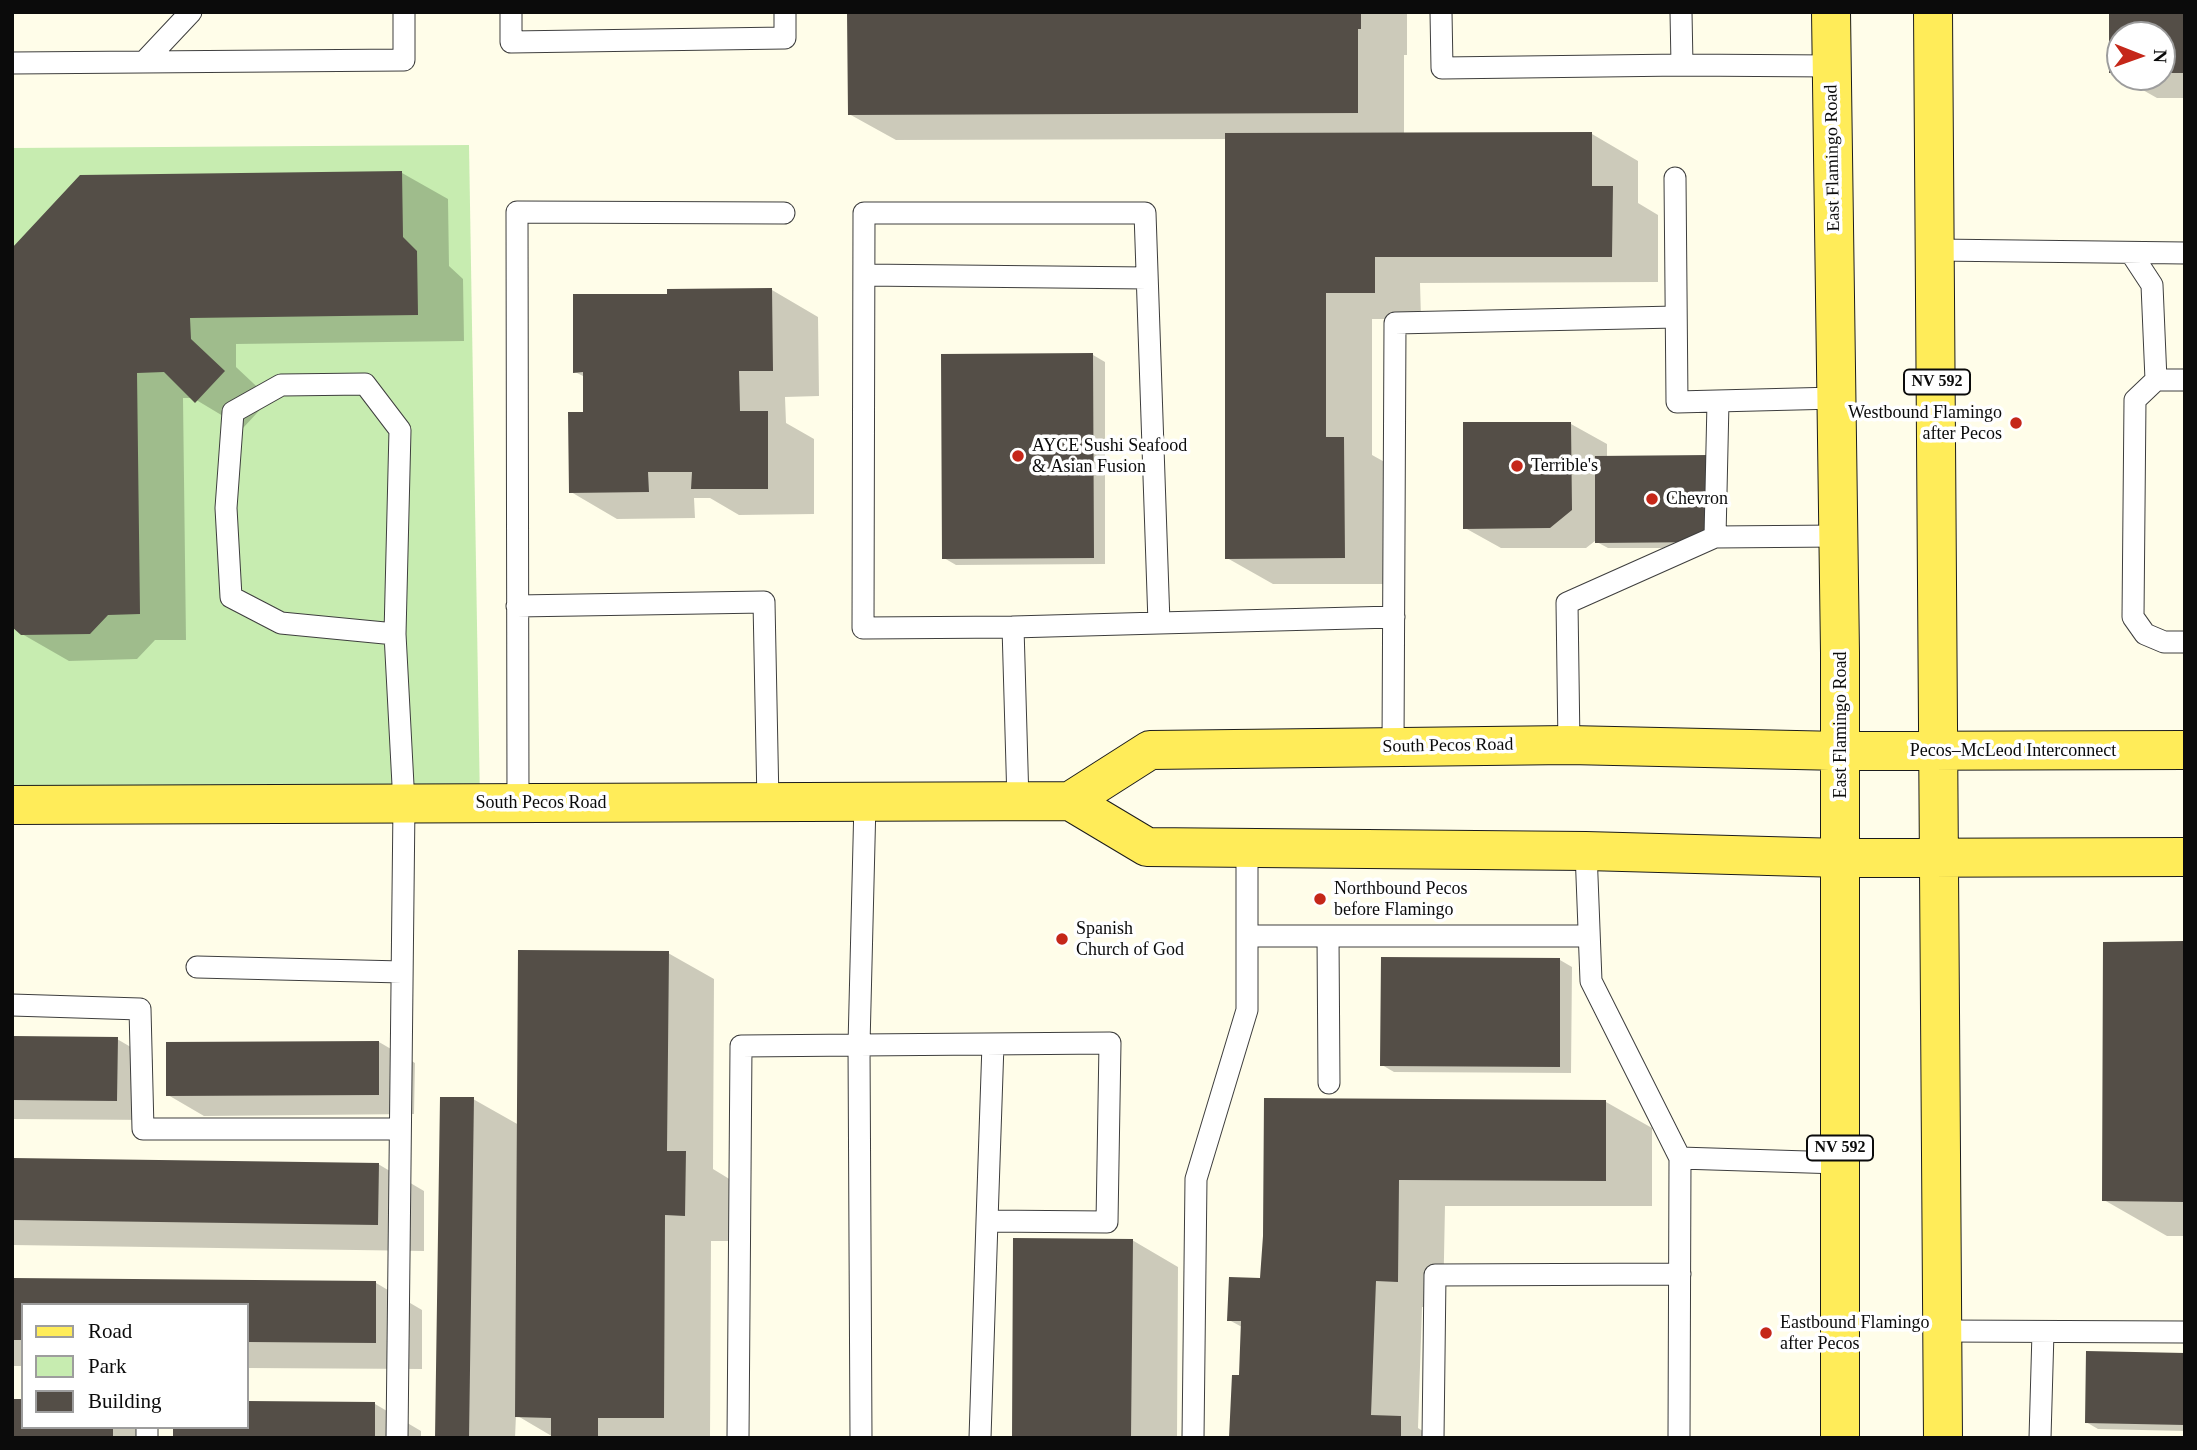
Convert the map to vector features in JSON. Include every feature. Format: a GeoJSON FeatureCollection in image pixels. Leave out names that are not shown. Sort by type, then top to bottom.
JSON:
{"type":"FeatureCollection","features":[{"type":"Feature","properties":{"kind":"main road","name":"East Flamingo Road"},"geometry":{"type":"LineString","coordinates":[[1831,12],[1841,751],[1840,1438]]}},
{"type":"Feature","properties":{"kind":"main road","name":"NV 592"},"geometry":{"type":"LineString","coordinates":[[1933,12],[1943,1438]]}},
{"type":"Feature","properties":{"kind":"main road","name":"South Pecos Road"},"geometry":{"type":"LineString","coordinates":[[12,805],[1070,802],[1150,750],[1569,745],[1841,751]]}},
{"type":"Feature","properties":{"kind":"main road","name":"Pecos–McLeod Interconnect"},"geometry":{"type":"LineString","coordinates":[[1841,751],[2185,750]]}},
{"type":"Feature","properties":{"kind":"main road"},"geometry":{"type":"LineString","coordinates":[[1070,802],[1147,847],[1586,851],[1841,858],[2185,857]]}},
{"type":"Feature","properties":{"kind":"lane"},"geometry":{"type":"LineString","coordinates":[[144,62],[191,12]]}},
{"type":"Feature","properties":{"kind":"lane"},"geometry":{"type":"LineString","coordinates":[[12,64],[404,60],[404,12]]}},
{"type":"Feature","properties":{"kind":"lane"},"geometry":{"type":"LineString","coordinates":[[511,12],[511,43],[785,38],[785,12]]}},
{"type":"Feature","properties":{"kind":"lane"},"geometry":{"type":"LineString","coordinates":[[1441,12],[1442,68],[1832,66]]}},
{"type":"Feature","properties":{"kind":"lane"},"geometry":{"type":"LineString","coordinates":[[1681,12],[1682,65]]}},
{"type":"Feature","properties":{"kind":"lane"},"geometry":{"type":"LineString","coordinates":[[1675,178],[1677,402],[1836,398]]}},
{"type":"Feature","properties":{"kind":"lane"},"geometry":{"type":"LineString","coordinates":[[519,804],[517,212],[785,213]]}},
{"type":"Feature","properties":{"kind":"lane"},"geometry":{"type":"LineString","coordinates":[[1159,623],[1144,213],[864,214],[863,628],[1013,627],[1394,617]]}},
{"type":"Feature","properties":{"kind":"lane"},"geometry":{"type":"LineString","coordinates":[[1936,250],[2185,253]]}},
{"type":"Feature","properties":{"kind":"lane"},"geometry":{"type":"LineString","coordinates":[[2131,253],[2152,285],[2156,380]]}},
{"type":"Feature","properties":{"kind":"lane"},"geometry":{"type":"LineString","coordinates":[[864,275],[1147,278]]}},
{"type":"Feature","properties":{"kind":"lane"},"geometry":{"type":"LineString","coordinates":[[1393,747],[1395,323],[1676,317]]}},
{"type":"Feature","properties":{"kind":"lane"},"geometry":{"type":"LineString","coordinates":[[2185,380],[2156,380],[2135,400],[2133,617],[2145,634],[2164,642],[2185,642]]}},
{"type":"Feature","properties":{"kind":"lane"},"geometry":{"type":"LineString","coordinates":[[395,634],[281,623],[231,597],[226,508],[233,412],[281,385],[365,384],[400,430],[395,634],[404,804],[397,1438]]}},
{"type":"Feature","properties":{"kind":"lane"},"geometry":{"type":"LineString","coordinates":[[1715,537],[1718,402]]}},
{"type":"Feature","properties":{"kind":"lane"},"geometry":{"type":"LineString","coordinates":[[1569,745],[1567,603],[1715,537],[1838,536]]}},
{"type":"Feature","properties":{"kind":"lane"},"geometry":{"type":"LineString","coordinates":[[517,606],[764,602],[768,803]]}},
{"type":"Feature","properties":{"kind":"lane"},"geometry":{"type":"LineString","coordinates":[[1013,627],[1018,802]]}},
{"type":"Feature","properties":{"kind":"lane"},"geometry":{"type":"LineString","coordinates":[[861,1438],[859,1045],[865,802]]}},
{"type":"Feature","properties":{"kind":"lane"},"geometry":{"type":"LineString","coordinates":[[1193,1438],[1196,1179],[1247,1010],[1247,848]]}},
{"type":"Feature","properties":{"kind":"lane"},"geometry":{"type":"LineString","coordinates":[[1586,851],[1591,981],[1680,1158],[1679,1438]]}},
{"type":"Feature","properties":{"kind":"lane"},"geometry":{"type":"LineString","coordinates":[[1247,936],[1589,936]]}},
{"type":"Feature","properties":{"kind":"lane"},"geometry":{"type":"LineString","coordinates":[[1328,936],[1329,1083]]}},
{"type":"Feature","properties":{"kind":"lane"},"geometry":{"type":"LineString","coordinates":[[197,967],[402,972]]}},
{"type":"Feature","properties":{"kind":"lane"},"geometry":{"type":"LineString","coordinates":[[12,1005],[140,1009],[143,1129],[400,1129]]}},
{"type":"Feature","properties":{"kind":"lane"},"geometry":{"type":"LineString","coordinates":[[738,1438],[741,1046],[1110,1043],[1107,1222],[987,1221]]}},
{"type":"Feature","properties":{"kind":"lane"},"geometry":{"type":"LineString","coordinates":[[980,1438],[993,1044]]}},
{"type":"Feature","properties":{"kind":"lane"},"geometry":{"type":"LineString","coordinates":[[1680,1158],[1839,1163]]}},
{"type":"Feature","properties":{"kind":"lane"},"geometry":{"type":"LineString","coordinates":[[1433,1438],[1435,1275],[1680,1274]]}},
{"type":"Feature","properties":{"kind":"lane"},"geometry":{"type":"LineString","coordinates":[[1942,1331],[2185,1332]]}},
{"type":"Feature","properties":{"kind":"lane"},"geometry":{"type":"LineString","coordinates":[[2040,1438],[2043,1332]]}},
{"type":"Feature","properties":{"kind":"green space"},"geometry":{"type":"Polygon","coordinates":[[[469,145],[480,804],[12,805],[12,148],[469,145]]]}},
{"type":"Feature","properties":{"kind":"building"},"geometry":{"type":"Polygon","coordinates":[[[847,12],[1361,12],[1361,29],[1358,29],[1358,113],[848,115],[847,12]]]}},
{"type":"Feature","properties":{"kind":"building"},"geometry":{"type":"Polygon","coordinates":[[[2109,12],[2185,12],[2185,73],[2176,73],[2176,21],[2109,21],[2109,12]]]}},
{"type":"Feature","properties":{"kind":"building"},"geometry":{"type":"Polygon","coordinates":[[[1592,132],[1592,186],[1613,186],[1612,257],[1375,257],[1375,293],[1326,293],[1326,437],[1344,437],[1345,558],[1225,559],[1225,133],[1592,132]]]}},
{"type":"Feature","properties":{"kind":"building"},"geometry":{"type":"Polygon","coordinates":[[[402,171],[403,237],[417,251],[418,315],[190,318],[191,339],[225,371],[195,403],[164,372],[137,373],[140,614],[108,615],[90,634],[21,635],[12,627],[12,248],[80,175],[402,171]]]}},
{"type":"Feature","properties":{"kind":"building"},"geometry":{"type":"Polygon","coordinates":[[[772,288],[773,371],[739,371],[740,411],[768,411],[768,489],[691,489],[692,472],[648,472],[649,492],[569,493],[568,412],[583,412],[583,372],[573,373],[573,294],[667,294],[667,289],[772,288]]]}},
{"type":"Feature","properties":{"kind":"building","name":"AYCE Sushi Seafood & Asian Fusion"},"geometry":{"type":"Polygon","coordinates":[[[1093,353],[1094,558],[942,559],[941,354],[1093,353]]]}},
{"type":"Feature","properties":{"kind":"building","name":"Terrible's"},"geometry":{"type":"Polygon","coordinates":[[[1463,422],[1571,422],[1572,510],[1550,528],[1463,529],[1463,422]]]}},
{"type":"Feature","properties":{"kind":"building"},"geometry":{"type":"Polygon","coordinates":[[[1710,455],[1710,542],[1595,543],[1595,456],[1710,455]]]}},
{"type":"Feature","properties":{"kind":"building"},"geometry":{"type":"Polygon","coordinates":[[[2185,941],[2185,1202],[2102,1201],[2103,942],[2185,941]]]}},
{"type":"Feature","properties":{"kind":"building"},"geometry":{"type":"Polygon","coordinates":[[[518,950],[669,951],[667,1151],[686,1151],[685,1216],[665,1215],[664,1418],[598,1418],[598,1437],[551,1437],[551,1418],[515,1417],[518,950]]]}},
{"type":"Feature","properties":{"kind":"building"},"geometry":{"type":"Polygon","coordinates":[[[1381,957],[1560,958],[1560,1067],[1380,1066],[1381,957]]]}},
{"type":"Feature","properties":{"kind":"building"},"geometry":{"type":"Polygon","coordinates":[[[12,1036],[118,1037],[117,1101],[12,1100],[12,1036]]]}},
{"type":"Feature","properties":{"kind":"building"},"geometry":{"type":"Polygon","coordinates":[[[379,1041],[379,1095],[166,1096],[166,1042],[379,1041]]]}},
{"type":"Feature","properties":{"kind":"building"},"geometry":{"type":"Polygon","coordinates":[[[440,1097],[474,1097],[469,1438],[435,1438],[440,1097]]]}},
{"type":"Feature","properties":{"kind":"building"},"geometry":{"type":"Polygon","coordinates":[[[1264,1098],[1606,1100],[1606,1181],[1399,1180],[1398,1282],[1376,1281],[1371,1415],[1401,1416],[1401,1438],[1229,1438],[1232,1375],[1239,1375],[1241,1321],[1227,1321],[1229,1277],[1260,1278],[1264,1098]]]}},
{"type":"Feature","properties":{"kind":"building"},"geometry":{"type":"Polygon","coordinates":[[[12,1158],[379,1163],[378,1225],[12,1220],[12,1158]]]}},
{"type":"Feature","properties":{"kind":"building"},"geometry":{"type":"Polygon","coordinates":[[[1013,1238],[1133,1239],[1131,1438],[1012,1438],[1013,1238]]]}},
{"type":"Feature","properties":{"kind":"building"},"geometry":{"type":"Polygon","coordinates":[[[12,1278],[376,1281],[376,1343],[248,1342],[248,1303],[21,1303],[21,1340],[12,1340],[12,1278]]]}},
{"type":"Feature","properties":{"kind":"building"},"geometry":{"type":"Polygon","coordinates":[[[2086,1351],[2185,1353],[2185,1425],[2085,1423],[2086,1351]]]}},
{"type":"Feature","properties":{"kind":"building"},"geometry":{"type":"Polygon","coordinates":[[[12,1399],[21,1399],[21,1429],[113,1429],[113,1438],[12,1438],[12,1399]]]}},
{"type":"Feature","properties":{"kind":"building"},"geometry":{"type":"Polygon","coordinates":[[[248,1401],[375,1402],[375,1438],[173,1438],[173,1429],[248,1429],[248,1401]]]}},
{"type":"Feature","properties":{"kind":"place","name":"Westbound Flamingo after Pecos"},"geometry":{"type":"Point","coordinates":[2016,423]}},
{"type":"Feature","properties":{"kind":"place","name":"AYCE Sushi Seafood & Asian Fusion"},"geometry":{"type":"Point","coordinates":[1018,456]}},
{"type":"Feature","properties":{"kind":"place","name":"Terrible's"},"geometry":{"type":"Point","coordinates":[1517,466]}},
{"type":"Feature","properties":{"kind":"place","name":"Chevron"},"geometry":{"type":"Point","coordinates":[1652,499]}},
{"type":"Feature","properties":{"kind":"place","name":"Northbound Pecos before Flamingo"},"geometry":{"type":"Point","coordinates":[1320,899]}},
{"type":"Feature","properties":{"kind":"place","name":"Spanish Church of God"},"geometry":{"type":"Point","coordinates":[1062,939]}},
{"type":"Feature","properties":{"kind":"place","name":"Eastbound Flamingo after Pecos"},"geometry":{"type":"Point","coordinates":[1766,1333]}}]}
